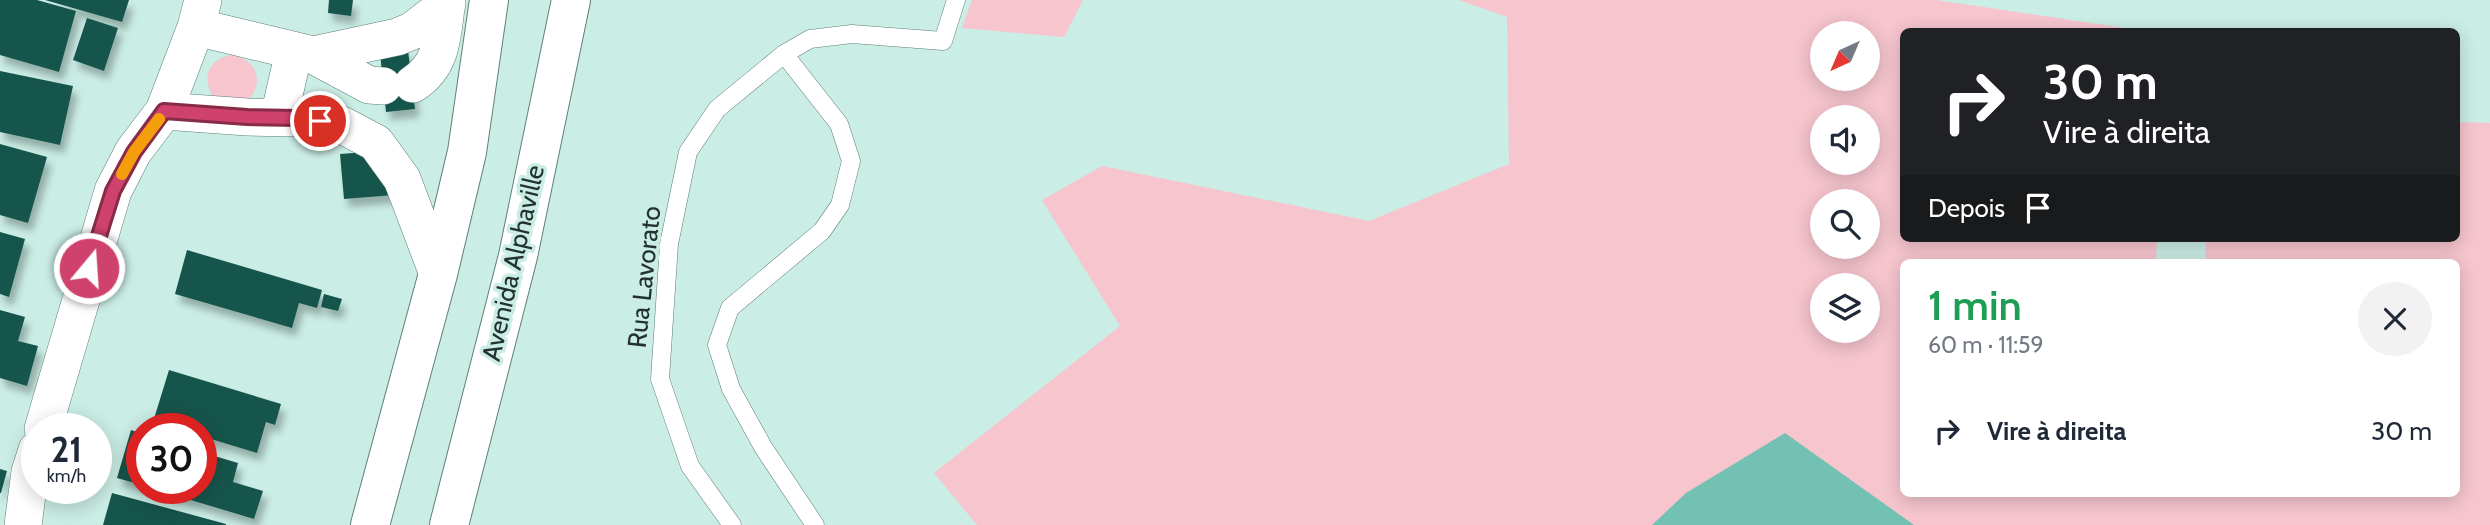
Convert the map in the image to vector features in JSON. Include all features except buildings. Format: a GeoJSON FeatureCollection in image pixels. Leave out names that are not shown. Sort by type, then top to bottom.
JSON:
{"type":"FeatureCollection","features":[{"type":"Feature","properties":{"kind":"main road"},"geometry":{"type":"LineString","coordinates":[[370,525],[438,274],[467,152],[489,0]]}},
{"type":"Feature","properties":{"kind":"main road","name":"Avenida Alphaville"},"geometry":{"type":"LineString","coordinates":[[449,525],[518,256],[570,0]]}},
{"type":"Feature","properties":{"kind":"street"},"geometry":{"type":"LineString","coordinates":[[304,53],[397,37],[412,31],[447,2]]}},
{"type":"Feature","properties":{"kind":"street"},"geometry":{"type":"LineString","coordinates":[[48,413],[113,191],[134,152],[164,111],[200,14],[304,53],[369,85],[398,85],[425,76],[435,64],[447,2]]}},
{"type":"Feature","properties":{"kind":"street"},"geometry":{"type":"LineString","coordinates":[[279,117],[304,53]]}},
{"type":"Feature","properties":{"kind":"street"},"geometry":{"type":"LineString","coordinates":[[164,111],[299,118],[342,125],[376,143],[402,179],[438,274]]}},
{"type":"Feature","properties":{"kind":"street"},"geometry":{"type":"LineString","coordinates":[[23,525],[26,504]]}},
{"type":"Feature","properties":{"kind":"lane","name":"Rua Lavorato"},"geometry":{"type":"LineString","coordinates":[[732,525],[690,466],[660,379],[668,244],[688,152],[717,109],[785,54],[810,39],[852,34],[943,41],[956,0]]}},
{"type":"Feature","properties":{"kind":"lane"},"geometry":{"type":"LineString","coordinates":[[785,54],[839,124],[851,161],[840,205],[822,231],[730,308],[717,345],[730,389],[763,447],[815,525]]}},
{"type":"Feature","properties":{"kind":"shaded area"},"geometry":{"type":"Polygon","coordinates":[[[972,0],[1083,0],[1064,37],[962,28],[972,0]]]}},
{"type":"Feature","properties":{"kind":"shaded area"},"geometry":{"type":"Polygon","coordinates":[[[1459,0],[1936,0],[2125,28],[1900,28],[1900,242],[2157,242],[2156,259],[1900,259],[1900,497],[2460,497],[2460,259],[2205,259],[2206,242],[2460,242],[2460,122],[2490,123],[2490,525],[977,525],[934,473],[1120,326],[1042,200],[1102,166],[1369,221],[1509,164],[1507,17],[1459,0]]]}},
{"type":"Feature","properties":{"kind":"shaded area"},"geometry":{"type":"Polygon","coordinates":[[[232,55],[248,62],[256,74],[255,89],[245,103],[214,99],[208,84],[212,65],[217,60],[232,55]]]}},
{"type":"Feature","properties":{"kind":"shaded area"},"geometry":{"type":"Polygon","coordinates":[[[1785,433],[1914,525],[1652,525],[1686,493],[1785,433]]]}},
{"type":"Feature","properties":{"kind":"slow traffic"},"geometry":{"type":"LineString","coordinates":[[122,174],[134,152],[159,119]]}},
{"type":"Feature","properties":{"kind":"route"},"geometry":{"type":"LineString","coordinates":[[89,268],[113,191],[134,152],[164,111],[320,121]]}}]}
